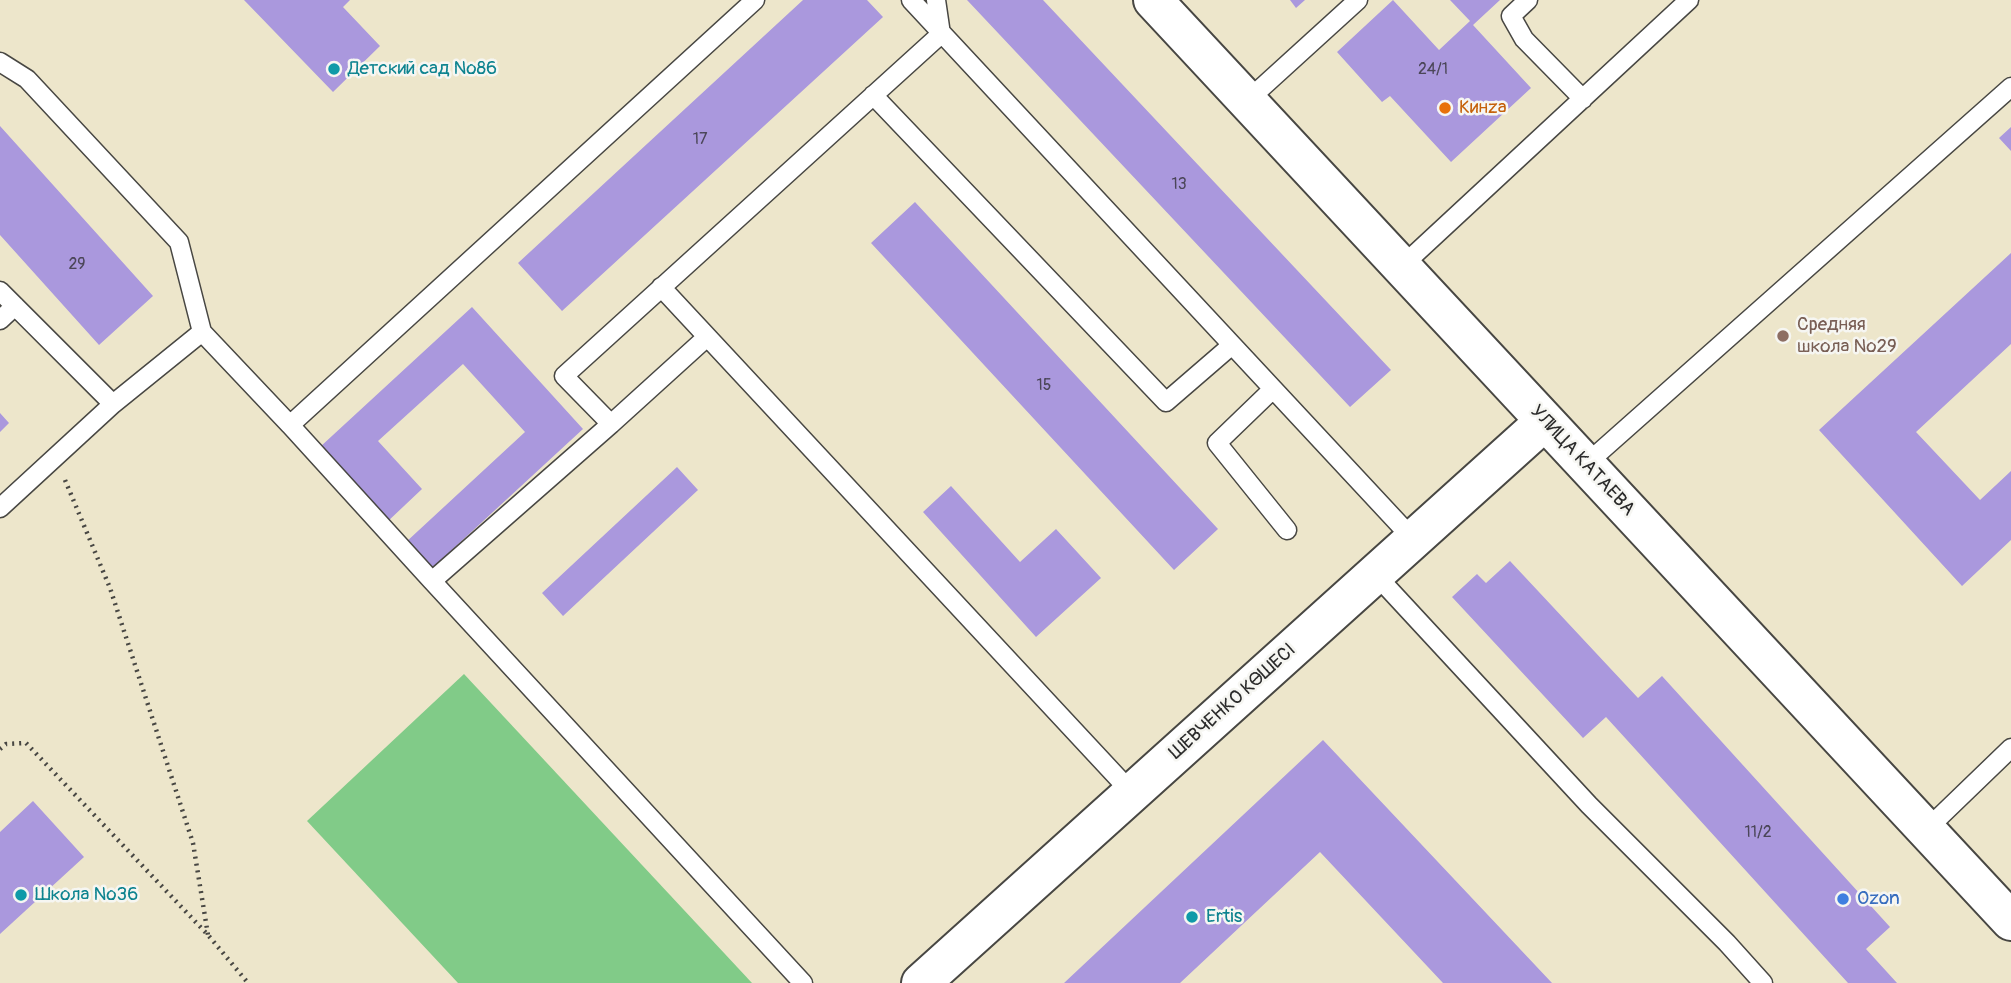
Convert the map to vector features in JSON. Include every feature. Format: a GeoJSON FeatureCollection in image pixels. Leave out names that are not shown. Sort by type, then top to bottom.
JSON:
{"type":"FeatureCollection","features":[{"type":"Feature","properties":{"kind":"street","name":"УЛИЦА КАТАЕВА"},"geometry":{"type":"LineString","coordinates":[[1153,0],[2011,920]]}},
{"type":"Feature","properties":{"kind":"street","name":"ШЕВЧЕНКО КӨШЕСІ"},"geometry":{"type":"LineString","coordinates":[[921,983],[1545,421]]}},
{"type":"Feature","properties":{"kind":"lane"},"geometry":{"type":"LineString","coordinates":[[290,425],[755,0]]}},
{"type":"Feature","properties":{"kind":"lane"},"geometry":{"type":"LineString","coordinates":[[911,0],[1413,539]]}},
{"type":"Feature","properties":{"kind":"lane"},"geometry":{"type":"LineString","coordinates":[[936,0],[941,34]]}},
{"type":"Feature","properties":{"kind":"lane"},"geometry":{"type":"LineString","coordinates":[[1247,101],[1358,0]]}},
{"type":"Feature","properties":{"kind":"lane"},"geometry":{"type":"LineString","coordinates":[[1528,0],[1511,16],[1524,39],[1583,99]]}},
{"type":"Feature","properties":{"kind":"lane"},"geometry":{"type":"LineString","coordinates":[[1401,267],[1689,0]]}},
{"type":"Feature","properties":{"kind":"lane"},"geometry":{"type":"LineString","coordinates":[[611,424],[564,376],[941,34]]}},
{"type":"Feature","properties":{"kind":"lane"},"geometry":{"type":"LineString","coordinates":[[0,62],[27,79],[179,242],[202,332],[803,983]]}},
{"type":"Feature","properties":{"kind":"lane"},"geometry":{"type":"LineString","coordinates":[[1585,465],[2011,87]]}},
{"type":"Feature","properties":{"kind":"lane"},"geometry":{"type":"LineString","coordinates":[[873,95],[1166,402],[1232,345]]}},
{"type":"Feature","properties":{"kind":"lane"},"geometry":{"type":"LineString","coordinates":[[661,287],[1132,793]]}},
{"type":"Feature","properties":{"kind":"lane"},"geometry":{"type":"LineString","coordinates":[[0,291],[113,404]]}},
{"type":"Feature","properties":{"kind":"lane"},"geometry":{"type":"LineString","coordinates":[[0,320],[15,306]]}},
{"type":"Feature","properties":{"kind":"lane"},"geometry":{"type":"LineString","coordinates":[[0,508],[113,404],[202,332]]}},
{"type":"Feature","properties":{"kind":"lane"},"geometry":{"type":"LineString","coordinates":[[432,581],[707,337]]}},
{"type":"Feature","properties":{"kind":"lane"},"geometry":{"type":"LineString","coordinates":[[1273,389],[1217,443],[1287,530]]}},
{"type":"Feature","properties":{"kind":"lane"},"geometry":{"type":"LineString","coordinates":[[1375,574],[1589,805],[1727,943],[1763,983]]}},
{"type":"Feature","properties":{"kind":"lane"},"geometry":{"type":"LineString","coordinates":[[1926,830],[2011,748]]}},
{"type":"Feature","properties":{"kind":"path"},"geometry":{"type":"LineString","coordinates":[[56,457],[110,588],[193,843],[208,935]]}},
{"type":"Feature","properties":{"kind":"path"},"geometry":{"type":"LineString","coordinates":[[0,749],[6,744],[26,743],[208,935],[248,983]]}},
{"type":"Feature","properties":{"kind":"green space"},"geometry":{"type":"Polygon","coordinates":[[[464,674],[752,983],[458,983],[307,821],[464,674]]]}},
{"type":"Feature","properties":{"kind":"building","name":"Детский сад №86"},"geometry":{"type":"Polygon","coordinates":[[[244,0],[350,0],[343,7],[380,46],[333,92],[244,0]]]}},
{"type":"Feature","properties":{"kind":"building"},"geometry":{"type":"Polygon","coordinates":[[[803,0],[867,0],[883,17],[562,311],[518,263],[803,0]]]}},
{"type":"Feature","properties":{"kind":"building"},"geometry":{"type":"Polygon","coordinates":[[[967,0],[1043,0],[1391,370],[1350,407],[967,0]]]}},
{"type":"Feature","properties":{"kind":"building"},"geometry":{"type":"Polygon","coordinates":[[[1290,0],[1305,0],[1296,8],[1290,0]]]}},
{"type":"Feature","properties":{"kind":"building"},"geometry":{"type":"Polygon","coordinates":[[[1393,0],[1439,50],[1470,21],[1450,0],[1500,0],[1473,25],[1531,88],[1451,162],[1390,96],[1382,102],[1337,52],[1393,0]]]}},
{"type":"Feature","properties":{"kind":"building"},"geometry":{"type":"Polygon","coordinates":[[[0,126],[153,296],[99,345],[0,235],[0,126]]]}},
{"type":"Feature","properties":{"kind":"building"},"geometry":{"type":"Polygon","coordinates":[[[2011,127],[2011,151],[1999,138],[2011,127]]]}},
{"type":"Feature","properties":{"kind":"building"},"geometry":{"type":"Polygon","coordinates":[[[915,202],[1218,529],[1174,570],[871,243],[915,202]]]}},
{"type":"Feature","properties":{"kind":"building"},"geometry":{"type":"Polygon","coordinates":[[[2011,253],[2011,344],[1916,432],[1980,500],[2011,471],[2011,540],[1962,586],[1819,430],[2011,253]]]}},
{"type":"Feature","properties":{"kind":"building"},"geometry":{"type":"Polygon","coordinates":[[[472,307],[583,429],[430,570],[405,543],[525,432],[463,364],[378,441],[422,489],[386,523],[320,447],[472,307]]]}},
{"type":"Feature","properties":{"kind":"building"},"geometry":{"type":"Polygon","coordinates":[[[0,413],[9,423],[0,432],[0,413]]]}},
{"type":"Feature","properties":{"kind":"building"},"geometry":{"type":"Polygon","coordinates":[[[677,467],[698,490],[563,616],[542,593],[677,467]]]}},
{"type":"Feature","properties":{"kind":"building"},"geometry":{"type":"Polygon","coordinates":[[[951,486],[1020,562],[1056,529],[1101,578],[1036,637],[923,512],[951,486]]]}},
{"type":"Feature","properties":{"kind":"building"},"geometry":{"type":"Polygon","coordinates":[[[1510,561],[1638,698],[1662,676],[1890,927],[1866,949],[1897,983],[1848,983],[1606,717],[1583,738],[1452,597],[1477,574],[1486,583],[1510,561]]]}},
{"type":"Feature","properties":{"kind":"building","name":"Ertis"},"geometry":{"type":"Polygon","coordinates":[[[1323,740],[1552,983],[1443,983],[1320,852],[1180,983],[1064,983],[1323,740]]]}},
{"type":"Feature","properties":{"kind":"building","name":"Школа №36"},"geometry":{"type":"Polygon","coordinates":[[[33,801],[84,857],[0,934],[0,832],[33,801]]]}},
{"type":"Feature","properties":{"kind":"place","name":"Детский сад №86"},"geometry":{"type":"Point","coordinates":[334,69]}},
{"type":"Feature","properties":{"kind":"place","name":"Кинzа"},"geometry":{"type":"Point","coordinates":[1445,108]}},
{"type":"Feature","properties":{"kind":"place","name":"Средняя школа №29"},"geometry":{"type":"Point","coordinates":[1783,336]}},
{"type":"Feature","properties":{"kind":"place","name":"Школа №36"},"geometry":{"type":"Point","coordinates":[21,895]}},
{"type":"Feature","properties":{"kind":"place","name":"Ozon"},"geometry":{"type":"Point","coordinates":[1843,899]}},
{"type":"Feature","properties":{"kind":"place","name":"Ertis"},"geometry":{"type":"Point","coordinates":[1192,917]}}]}
